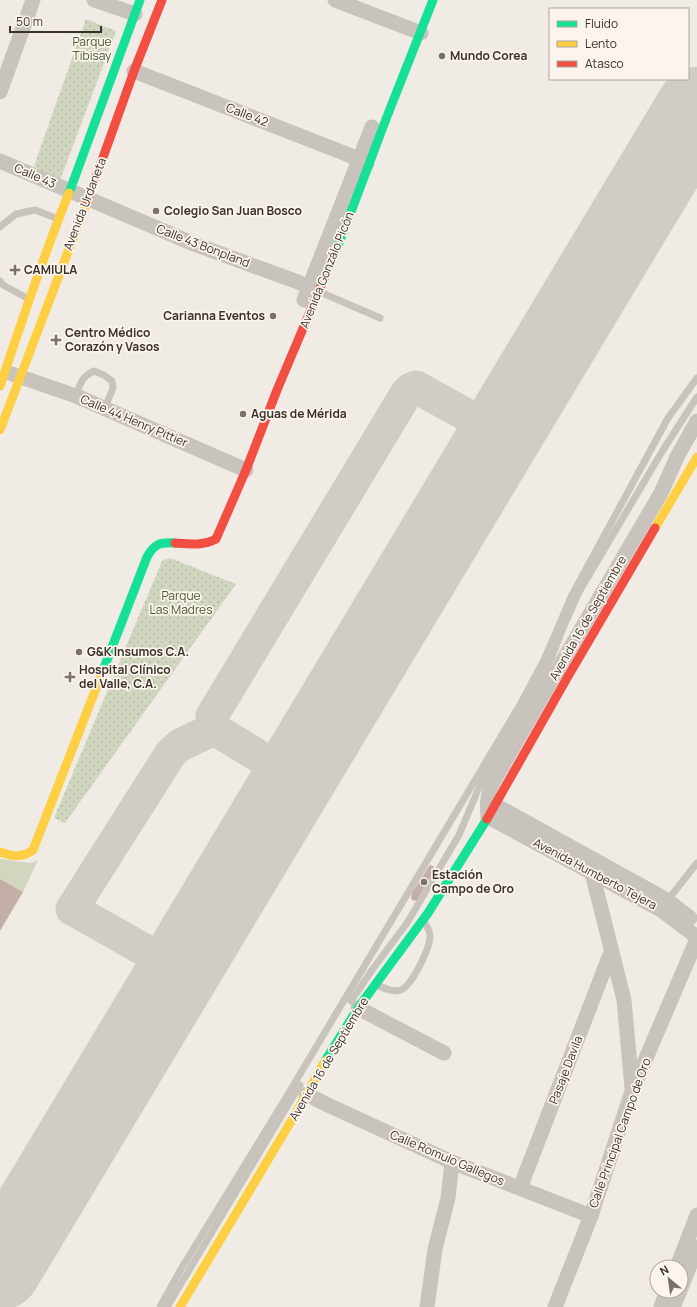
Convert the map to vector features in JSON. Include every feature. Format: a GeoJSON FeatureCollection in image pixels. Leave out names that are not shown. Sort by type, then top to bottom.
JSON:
{"type":"FeatureCollection","features":[{"type":"Feature","properties":{"kind":"street"},"geometry":{"type":"LineString","coordinates":[[0,92],[33,0]]}},
{"type":"Feature","properties":{"kind":"street"},"geometry":{"type":"LineString","coordinates":[[94,0],[138,7]]}},
{"type":"Feature","properties":{"kind":"street","name":"Avenida Urdaneta"},"geometry":{"type":"LineString","coordinates":[[0,430],[162,0]]}},
{"type":"Feature","properties":{"kind":"street"},"geometry":{"type":"LineString","coordinates":[[335,0],[416,31]]}},
{"type":"Feature","properties":{"kind":"street","name":"Avenida Gonzálo Picón"},"geometry":{"type":"LineString","coordinates":[[416,31],[423,0]]}},
{"type":"Feature","properties":{"kind":"street","name":"Avenida Gonzálo Picón"},"geometry":{"type":"LineString","coordinates":[[0,852],[8,856],[22,856],[27,855],[33,850],[147,557],[152,548],[164,542],[197,544],[208,543],[216,539],[416,31],[433,0]]}},
{"type":"Feature","properties":{"kind":"street","name":"Avenida Urdaneta"},"geometry":{"type":"LineString","coordinates":[[0,386],[58,219],[138,7]]}},
{"type":"Feature","properties":{"kind":"street","name":"Calle 42"},"geometry":{"type":"LineString","coordinates":[[134,71],[364,162]]}},
{"type":"Feature","properties":{"kind":"street","name":"Calle 43"},"geometry":{"type":"LineString","coordinates":[[0,161],[88,199]]}},
{"type":"Feature","properties":{"kind":"street","name":"Calle 43 Bonpland"},"geometry":{"type":"LineString","coordinates":[[88,199],[194,244],[314,289]]}},
{"type":"Feature","properties":{"kind":"street","name":"Calle 44 Henry Pittier"},"geometry":{"type":"LineString","coordinates":[[5,372],[76,396],[243,468]]}},
{"type":"Feature","properties":{"kind":"street","name":"Avenida 16 de Septiembre"},"geometry":{"type":"LineString","coordinates":[[492,811],[487,797],[492,784],[661,494],[677,457],[697,422]]}},
{"type":"Feature","properties":{"kind":"street","name":"Avenida 16 de Septiembre"},"geometry":{"type":"LineString","coordinates":[[180,1307],[320,1069],[358,1008],[423,920],[492,811],[697,457]]}},
{"type":"Feature","properties":{"kind":"street","name":"Avenida Humberto Tejera"},"geometry":{"type":"LineString","coordinates":[[492,811],[592,873],[664,905],[697,938]]}},
{"type":"Feature","properties":{"kind":"street","name":"Avenida Humberto Tejera"},"geometry":{"type":"LineString","coordinates":[[492,811],[697,924]]}},
{"type":"Feature","properties":{"kind":"street"},"geometry":{"type":"LineString","coordinates":[[592,873],[624,1000],[632,1091]]}},
{"type":"Feature","properties":{"kind":"street","name":"Calle Principal Campo de Oro"},"geometry":{"type":"LineString","coordinates":[[555,1307],[591,1216],[632,1091],[697,938]]}},
{"type":"Feature","properties":{"kind":"street","name":"Pasaje Davila"},"geometry":{"type":"LineString","coordinates":[[520,1188],[611,952]]}},
{"type":"Feature","properties":{"kind":"street"},"geometry":{"type":"LineString","coordinates":[[358,1008],[444,1053]]}},
{"type":"Feature","properties":{"kind":"street","name":"Calle Romulo Gallegos"},"geometry":{"type":"LineString","coordinates":[[306,1094],[452,1162],[591,1216]]}},
{"type":"Feature","properties":{"kind":"street"},"geometry":{"type":"LineString","coordinates":[[427,1307],[435,1249],[448,1198],[452,1162]]}},
{"type":"Feature","properties":{"kind":"street"},"geometry":{"type":"LineString","coordinates":[[680,1259],[697,1215]]}},
{"type":"Feature","properties":{"kind":"street"},"geometry":{"type":"LineString","coordinates":[[689,1268],[697,1247]]}},
{"type":"Feature","properties":{"kind":"lane"},"geometry":{"type":"LineString","coordinates":[[0,227],[16,214],[35,210],[58,219]]}},
{"type":"Feature","properties":{"kind":"lane"},"geometry":{"type":"LineString","coordinates":[[0,281],[3,285],[29,300]]}},
{"type":"Feature","properties":{"kind":"lane"},"geometry":{"type":"LineString","coordinates":[[314,289],[380,318]]}},
{"type":"Feature","properties":{"kind":"lane"},"geometry":{"type":"LineString","coordinates":[[76,396],[82,379],[87,374],[94,371],[104,375],[112,381],[113,388],[105,408]]}},
{"type":"Feature","properties":{"kind":"lane"},"geometry":{"type":"LineString","coordinates":[[160,1307],[181,1269],[287,1096],[521,703],[545,658],[572,595],[668,418],[697,378]]}},
{"type":"Feature","properties":{"kind":"lane"},"geometry":{"type":"LineString","coordinates":[[168,1307],[337,1023],[372,970],[407,923],[459,835],[480,785],[540,682],[580,592],[663,450],[697,397]]}},
{"type":"Feature","properties":{"kind":"lane"},"geometry":{"type":"LineString","coordinates":[[664,905],[697,863]]}},
{"type":"Feature","properties":{"kind":"lane"},"geometry":{"type":"LineString","coordinates":[[375,984],[393,991],[401,990],[412,980],[428,949],[430,930],[423,920]]}},
{"type":"Feature","properties":{"kind":"green space","name":"Parque Tibisay"},"geometry":{"type":"Polygon","coordinates":[[[86,19],[116,31],[59,183],[34,166],[86,19]]]}},
{"type":"Feature","properties":{"kind":"green space","name":"Parque Las Madres"},"geometry":{"type":"Polygon","coordinates":[[[170,558],[236,584],[65,823],[54,818],[162,561],[170,558]]]}},
{"type":"Feature","properties":{"kind":"green space"},"geometry":{"type":"Polygon","coordinates":[[[0,859],[31,863],[38,860],[23,892],[0,880],[0,859]]]}},
{"type":"Feature","properties":{"kind":"building","name":"Estación Campo de Oro"},"geometry":{"type":"Polygon","coordinates":[[[431,865],[435,870],[417,900],[414,901],[411,899],[412,893],[431,865]]]}},
{"type":"Feature","properties":{"kind":"building"},"geometry":{"type":"Polygon","coordinates":[[[0,879],[23,892],[0,931],[0,879]]]}},
{"type":"Feature","properties":{"kind":"taxiway"},"geometry":{"type":"LineString","coordinates":[[295,778],[214,729],[212,716],[406,394],[411,389],[416,387],[501,434]]}},
{"type":"Feature","properties":{"kind":"taxiway"},"geometry":{"type":"LineString","coordinates":[[180,970],[72,909],[171,753],[180,745],[214,729]]}},
{"type":"Feature","properties":{"kind":"runway"},"geometry":{"type":"LineString","coordinates":[[0,1269],[697,108]]}},
{"type":"Feature","properties":{"kind":"traffic: fast"},"geometry":{"type":"LineString","coordinates":[[69,193],[140,0]]}},
{"type":"Feature","properties":{"kind":"traffic: fast"},"geometry":{"type":"LineString","coordinates":[[326,274],[433,0]]}},
{"type":"Feature","properties":{"kind":"traffic: fast"},"geometry":{"type":"LineString","coordinates":[[102,673],[147,557],[152,549],[158,545],[175,543]]}},
{"type":"Feature","properties":{"kind":"traffic: fast"},"geometry":{"type":"LineString","coordinates":[[325,1061],[358,1008],[428,913],[487,819]]}},
{"type":"Feature","properties":{"kind":"traffic: slow"},"geometry":{"type":"LineString","coordinates":[[0,386],[59,217],[69,193]]}},
{"type":"Feature","properties":{"kind":"traffic: slow"},"geometry":{"type":"LineString","coordinates":[[0,430],[87,202]]}},
{"type":"Feature","properties":{"kind":"traffic: slow"},"geometry":{"type":"LineString","coordinates":[[655,528],[697,457]]}},
{"type":"Feature","properties":{"kind":"traffic: slow"},"geometry":{"type":"LineString","coordinates":[[0,852],[17,856],[29,853],[33,850],[102,673]]}},
{"type":"Feature","properties":{"kind":"traffic: slow"},"geometry":{"type":"LineString","coordinates":[[180,1307],[296,1113],[325,1061]]}},
{"type":"Feature","properties":{"kind":"traffic: jam"},"geometry":{"type":"LineString","coordinates":[[87,202],[134,71],[162,0]]}},
{"type":"Feature","properties":{"kind":"traffic: jam"},"geometry":{"type":"LineString","coordinates":[[175,543],[201,544],[216,539],[246,470],[277,390],[326,274]]}},
{"type":"Feature","properties":{"kind":"traffic: jam"},"geometry":{"type":"LineString","coordinates":[[487,819],[567,678],[655,528]]}},
{"type":"Feature","properties":{"kind":"place","name":"Mundo Corea"},"geometry":{"type":"Point","coordinates":[442,56]}},
{"type":"Feature","properties":{"kind":"place","name":"Colegio San Juan Bosco"},"geometry":{"type":"Point","coordinates":[156,211]}},
{"type":"Feature","properties":{"kind":"place","name":"CAMIULA"},"geometry":{"type":"Point","coordinates":[15,270]}},
{"type":"Feature","properties":{"kind":"place","name":"Carianna Eventos"},"geometry":{"type":"Point","coordinates":[273,316]}},
{"type":"Feature","properties":{"kind":"place","name":"Centro Médico Corazón y Vasos"},"geometry":{"type":"Point","coordinates":[56,340]}},
{"type":"Feature","properties":{"kind":"place","name":"Aguas de Mérida"},"geometry":{"type":"Point","coordinates":[243,414]}},
{"type":"Feature","properties":{"kind":"place","name":"G&K Insumos C.A."},"geometry":{"type":"Point","coordinates":[79,652]}},
{"type":"Feature","properties":{"kind":"place","name":"Hospital Clínico del Valle, C.A."},"geometry":{"type":"Point","coordinates":[70,677]}},
{"type":"Feature","properties":{"kind":"place","name":"Estación Campo de Oro"},"geometry":{"type":"Point","coordinates":[424,882]}}]}
